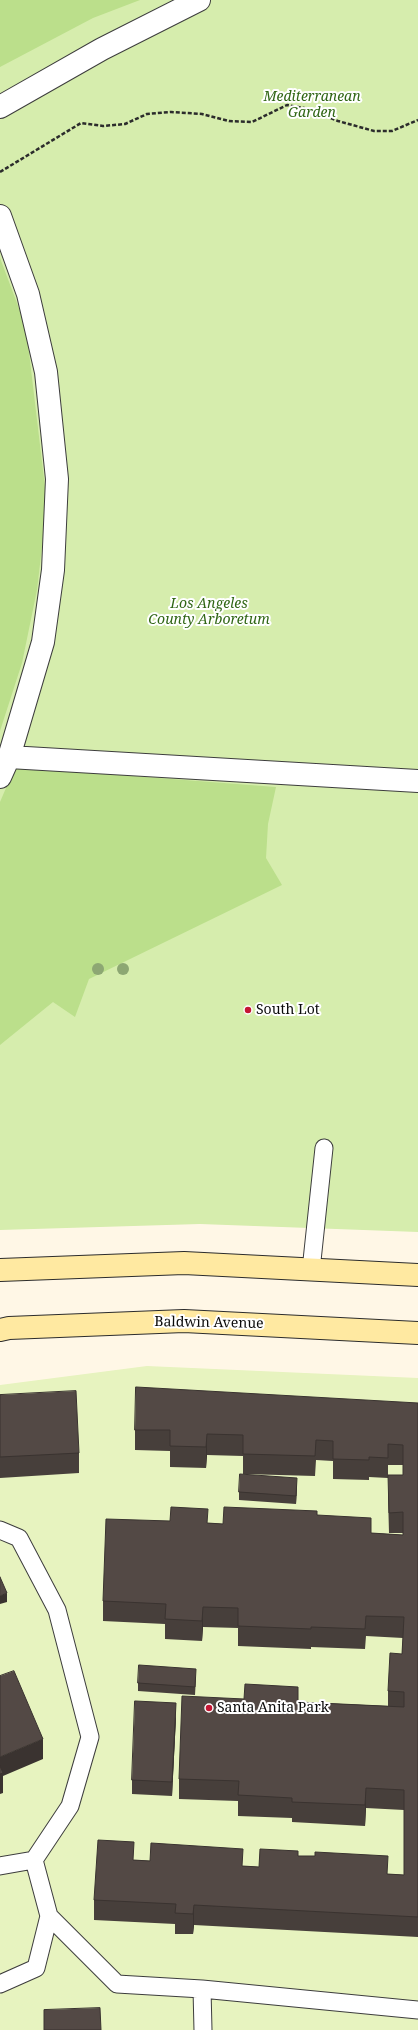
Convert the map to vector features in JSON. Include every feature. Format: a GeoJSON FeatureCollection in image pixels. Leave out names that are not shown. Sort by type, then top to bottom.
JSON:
{"type":"FeatureCollection","features":[{"type":"Feature","properties":{"kind":"main road"},"geometry":{"type":"LineString","coordinates":[[0,1270],[184,1263],[418,1275]]}},
{"type":"Feature","properties":{"kind":"main road","name":"Baldwin Avenue"},"geometry":{"type":"LineString","coordinates":[[0,1330],[9,1328],[184,1321],[418,1333]]}},
{"type":"Feature","properties":{"kind":"street"},"geometry":{"type":"LineString","coordinates":[[0,108],[102,49],[199,0]]}},
{"type":"Feature","properties":{"kind":"street"},"geometry":{"type":"LineString","coordinates":[[0,216],[28,294],[46,372],[57,479],[53,570],[43,642],[9,757],[0,777]]}},
{"type":"Feature","properties":{"kind":"street"},"geometry":{"type":"LineString","coordinates":[[9,757],[418,781]]}},
{"type":"Feature","properties":{"kind":"lane"},"geometry":{"type":"LineString","coordinates":[[311,1270],[324,1148]]}},
{"type":"Feature","properties":{"kind":"lane"},"geometry":{"type":"LineString","coordinates":[[0,1530],[18,1538],[56,1610],[90,1737],[70,1806],[34,1860],[0,1866]]}},
{"type":"Feature","properties":{"kind":"lane"},"geometry":{"type":"LineString","coordinates":[[0,1984],[36,1968],[49,1916],[34,1860]]}},
{"type":"Feature","properties":{"kind":"lane"},"geometry":{"type":"LineString","coordinates":[[49,1916],[118,1984],[202,1989],[418,2010]]}},
{"type":"Feature","properties":{"kind":"lane"},"geometry":{"type":"LineString","coordinates":[[202,1989],[203,2030]]}},
{"type":"Feature","properties":{"kind":"path"},"geometry":{"type":"LineString","coordinates":[[0,172],[81,123],[103,126],[125,124],[147,114],[171,112],[202,114],[229,121],[252,122],[287,105],[309,109],[338,121],[374,130],[392,131],[418,120]]}},
{"type":"Feature","properties":{"kind":"green space","name":"Los Angeles County Arboretum"},"geometry":{"type":"Polygon","coordinates":[[[0,0],[418,0],[418,1232],[200,1224],[0,1230],[0,0]]]}},
{"type":"Feature","properties":{"kind":"green space"},"geometry":{"type":"Polygon","coordinates":[[[0,0],[140,0],[93,18],[0,67],[0,0]]]}},
{"type":"Feature","properties":{"kind":"green space"},"geometry":{"type":"Polygon","coordinates":[[[0,258],[26,327],[47,504],[37,590],[22,663],[0,731],[0,258]]]}},
{"type":"Feature","properties":{"kind":"green space"},"geometry":{"type":"Polygon","coordinates":[[[15,767],[276,787],[268,824],[266,858],[282,885],[89,979],[75,1017],[53,1002],[0,1045],[0,802],[15,767]]]}},
{"type":"Feature","properties":{"kind":"green space","name":"Santa Anita Park"},"geometry":{"type":"Polygon","coordinates":[[[147,1366],[418,1378],[418,2030],[0,2030],[0,1385],[147,1366]]]}},
{"type":"Feature","properties":{"kind":"building"},"geometry":{"type":"Polygon","coordinates":[[[136,1387],[418,1403],[418,1917],[194,1905],[193,1914],[175,1913],[176,1904],[94,1900],[98,1840],[134,1842],[133,1860],[150,1861],[151,1843],[243,1849],[242,1866],[259,1867],[260,1849],[298,1851],[298,1856],[315,1856],[315,1852],[388,1856],[387,1874],[404,1875],[404,1790],[366,1788],[365,1805],[292,1802],[292,1798],[238,1795],[239,1781],[179,1779],[182,1696],[244,1699],[245,1684],[298,1687],[298,1702],[404,1707],[404,1692],[388,1691],[390,1653],[402,1654],[404,1617],[366,1616],[365,1629],[311,1627],[311,1629],[238,1626],[238,1608],[203,1607],[202,1621],[165,1619],[166,1604],[103,1601],[106,1519],[170,1521],[171,1507],[208,1509],[207,1523],[223,1524],[224,1507],[317,1511],[317,1515],[371,1518],[371,1533],[403,1535],[403,1512],[389,1513],[388,1475],[403,1475],[403,1445],[388,1444],[388,1458],[369,1457],[369,1460],[333,1459],[333,1441],[316,1440],[315,1456],[243,1454],[243,1435],[207,1434],[206,1447],[170,1446],[170,1430],[135,1430],[136,1387]]]}},
{"type":"Feature","properties":{"kind":"building"},"geometry":{"type":"Polygon","coordinates":[[[76,1391],[79,1453],[0,1457],[0,1395],[76,1391]]]}},
{"type":"Feature","properties":{"kind":"building"},"geometry":{"type":"Polygon","coordinates":[[[240,1474],[297,1478],[296,1496],[239,1492],[240,1474]]]}},
{"type":"Feature","properties":{"kind":"building"},"geometry":{"type":"Polygon","coordinates":[[[0,1577],[7,1593],[0,1596],[0,1577]]]}},
{"type":"Feature","properties":{"kind":"building"},"geometry":{"type":"Polygon","coordinates":[[[139,1665],[196,1669],[195,1687],[138,1683],[139,1665]]]}},
{"type":"Feature","properties":{"kind":"building"},"geometry":{"type":"Polygon","coordinates":[[[14,1671],[43,1739],[0,1757],[0,1676],[14,1671]]]}},
{"type":"Feature","properties":{"kind":"building"},"geometry":{"type":"Polygon","coordinates":[[[135,1701],[176,1703],[172,1782],[132,1780],[135,1701]]]}},
{"type":"Feature","properties":{"kind":"building"},"geometry":{"type":"Polygon","coordinates":[[[0,1766],[3,1773],[0,1774],[0,1766]]]}},
{"type":"Feature","properties":{"kind":"building"},"geometry":{"type":"Polygon","coordinates":[[[100,2008],[101,2030],[44,2030],[44,2010],[100,2008]]]}},
{"type":"Feature","properties":{"kind":"place","name":"South Lot"},"geometry":{"type":"Point","coordinates":[248,1010]}},
{"type":"Feature","properties":{"kind":"place","name":"Santa Anita Park"},"geometry":{"type":"Point","coordinates":[209,1708]}},
{"type":"Feature","properties":{"kind":"park label","name":"Mediterranean Garden"},"geometry":{"type":"Point","coordinates":[312,106]}}]}
